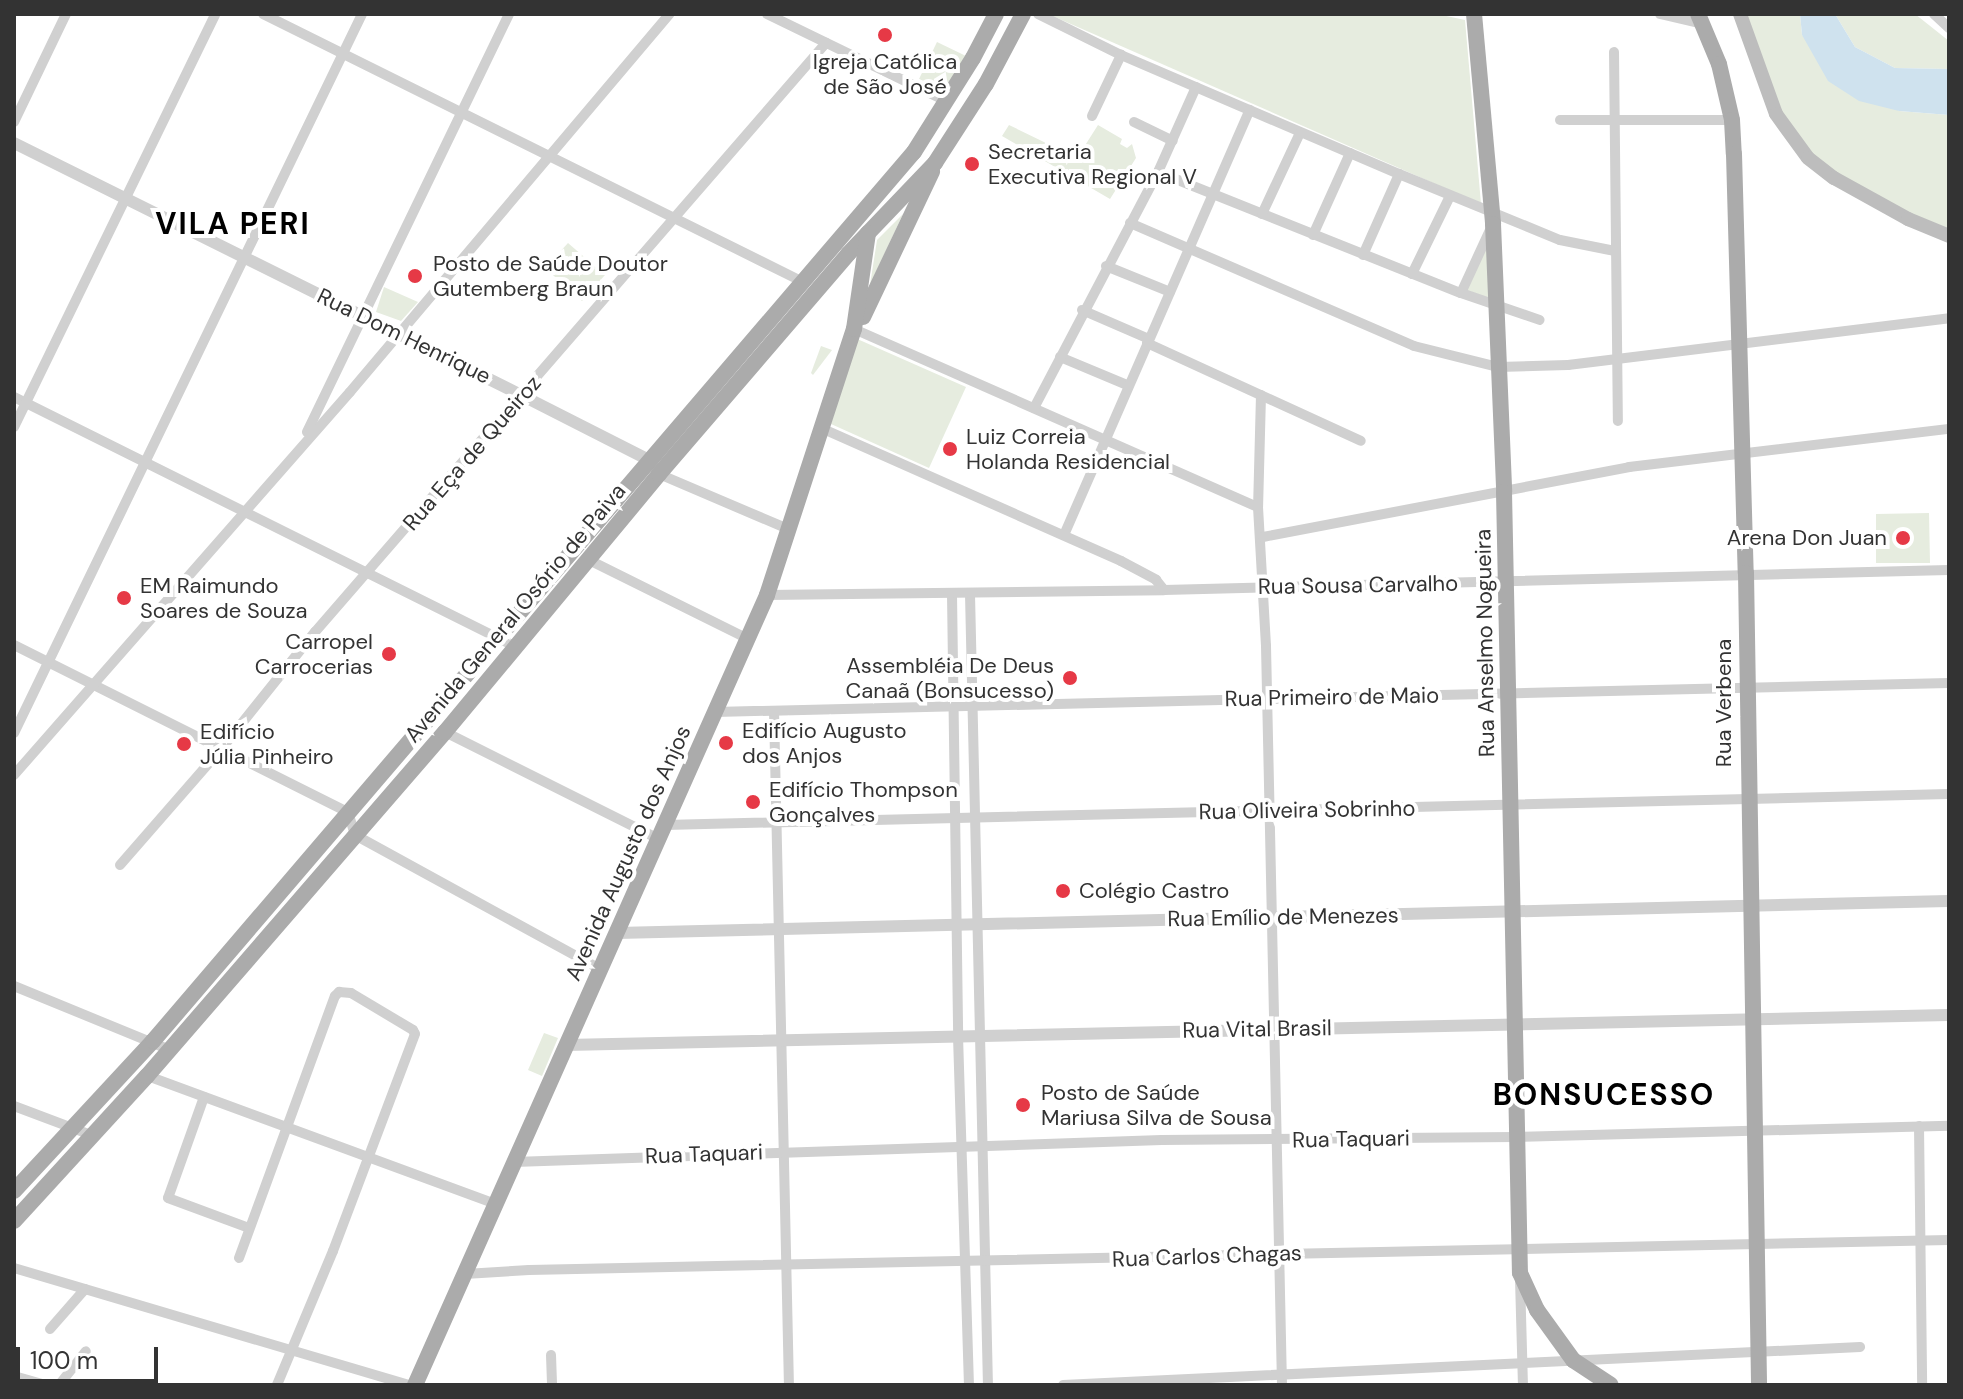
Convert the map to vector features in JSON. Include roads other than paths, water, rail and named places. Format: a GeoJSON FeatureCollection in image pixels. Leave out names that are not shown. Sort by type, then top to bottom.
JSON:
{"type":"FeatureCollection","features":[{"type":"Feature","properties":{"kind":"main road","name":"Avenida General Osório de Paiva"},"geometry":{"type":"LineString","coordinates":[[14,1221],[170,1050],[589,560],[654,467],[801,281],[914,152],[996,14]]}},
{"type":"Feature","properties":{"kind":"main road","name":"Avenida General Osório de Paiva"},"geometry":{"type":"LineString","coordinates":[[14,1191],[153,1041],[497,637],[935,163],[986,84],[1023,14]]}},
{"type":"Feature","properties":{"kind":"main road","name":"Rua Anselmo Nogueira"},"geometry":{"type":"LineString","coordinates":[[1474,14],[1498,305],[1520,1273],[1537,1310],[1573,1360],[1611,1385]]}},
{"type":"Feature","properties":{"kind":"main road"},"geometry":{"type":"LineString","coordinates":[[1740,14],[1776,114],[1808,158],[1859,192],[1908,219],[1949,236]]}},
{"type":"Feature","properties":{"kind":"main road","name":"Rua Verbena"},"geometry":{"type":"LineString","coordinates":[[1702,19],[1719,64],[1732,120],[1746,573],[1747,801],[1759,1385]]}},
{"type":"Feature","properties":{"kind":"main road","name":"Avenida Augusto dos Anjos"},"geometry":{"type":"LineString","coordinates":[[854,329],[865,314],[935,163]]}},
{"type":"Feature","properties":{"kind":"main road","name":"Avenida Augusto dos Anjos"},"geometry":{"type":"LineString","coordinates":[[412,1385],[465,1274],[767,595],[854,329],[867,234],[880,190]]}},
{"type":"Feature","properties":{"kind":"main road"},"geometry":{"type":"LineString","coordinates":[[209,975],[224,986]]}},
{"type":"Feature","properties":{"kind":"street"},"geometry":{"type":"LineString","coordinates":[[14,122],[66,14]]}},
{"type":"Feature","properties":{"kind":"street"},"geometry":{"type":"LineString","coordinates":[[14,427],[215,14]]}},
{"type":"Feature","properties":{"kind":"street"},"geometry":{"type":"LineString","coordinates":[[263,14],[801,281]]}},
{"type":"Feature","properties":{"kind":"street"},"geometry":{"type":"LineString","coordinates":[[14,733],[362,14]]}},
{"type":"Feature","properties":{"kind":"street"},"geometry":{"type":"LineString","coordinates":[[303,441],[509,14]]}},
{"type":"Feature","properties":{"kind":"street"},"geometry":{"type":"LineString","coordinates":[[14,775],[95,686],[670,14]]}},
{"type":"Feature","properties":{"kind":"street"},"geometry":{"type":"LineString","coordinates":[[767,14],[946,101]]}},
{"type":"Feature","properties":{"kind":"street"},"geometry":{"type":"LineString","coordinates":[[1038,14],[1121,55],[1450,196],[1492,218],[1560,240],[1615,251]]}},
{"type":"Feature","properties":{"kind":"street"},"geometry":{"type":"LineString","coordinates":[[1660,14],[1702,19]]}},
{"type":"Feature","properties":{"kind":"street"},"geometry":{"type":"LineString","coordinates":[[1934,14],[1949,28]]}},
{"type":"Feature","properties":{"kind":"street","name":"Rua Eça de Queiroz"},"geometry":{"type":"LineString","coordinates":[[120,865],[366,574],[826,43]]}},
{"type":"Feature","properties":{"kind":"street"},"geometry":{"type":"LineString","coordinates":[[1614,52],[1618,421]]}},
{"type":"Feature","properties":{"kind":"street"},"geometry":{"type":"LineString","coordinates":[[1092,116],[1121,55]]}},
{"type":"Feature","properties":{"kind":"street"},"geometry":{"type":"LineString","coordinates":[[1034,408],[1082,310],[1158,172],[1196,87]]}},
{"type":"Feature","properties":{"kind":"street"},"geometry":{"type":"LineString","coordinates":[[1064,535],[1127,385],[1250,110]]}},
{"type":"Feature","properties":{"kind":"street"},"geometry":{"type":"LineString","coordinates":[[1560,120],[1732,120]]}},
{"type":"Feature","properties":{"kind":"street"},"geometry":{"type":"LineString","coordinates":[[1134,122],[1173,141]]}},
{"type":"Feature","properties":{"kind":"street"},"geometry":{"type":"LineString","coordinates":[[1262,214],[1300,133]]}},
{"type":"Feature","properties":{"kind":"street","name":"Rua Dom Henrique"},"geometry":{"type":"LineString","coordinates":[[14,143],[399,333],[654,467],[790,530]]}},
{"type":"Feature","properties":{"kind":"street"},"geometry":{"type":"LineString","coordinates":[[1313,235],[1350,153]]}},
{"type":"Feature","properties":{"kind":"street"},"geometry":{"type":"LineString","coordinates":[[1158,172],[1461,293],[1540,320]]}},
{"type":"Feature","properties":{"kind":"street"},"geometry":{"type":"LineString","coordinates":[[1363,255],[1399,174]]}},
{"type":"Feature","properties":{"kind":"street"},"geometry":{"type":"LineString","coordinates":[[1412,274],[1450,196]]}},
{"type":"Feature","properties":{"kind":"street"},"geometry":{"type":"LineString","coordinates":[[1461,293],[1492,218]]}},
{"type":"Feature","properties":{"kind":"street"},"geometry":{"type":"LineString","coordinates":[[1130,223],[1414,346],[1498,367],[1535,368],[1949,318]]}},
{"type":"Feature","properties":{"kind":"street"},"geometry":{"type":"LineString","coordinates":[[1106,266],[1170,292]]}},
{"type":"Feature","properties":{"kind":"street"},"geometry":{"type":"LineString","coordinates":[[1082,310],[1361,441]]}},
{"type":"Feature","properties":{"kind":"street"},"geometry":{"type":"LineString","coordinates":[[854,329],[1258,507]]}},
{"type":"Feature","properties":{"kind":"street"},"geometry":{"type":"LineString","coordinates":[[1060,357],[1127,385]]}},
{"type":"Feature","properties":{"kind":"street"},"geometry":{"type":"LineString","coordinates":[[1261,395],[1258,507],[1263,537],[1282,1379]]}},
{"type":"Feature","properties":{"kind":"street"},"geometry":{"type":"LineString","coordinates":[[14,397],[516,647]]}},
{"type":"Feature","properties":{"kind":"street"},"geometry":{"type":"LineString","coordinates":[[821,428],[1064,535],[1156,580],[1164,590]]}},
{"type":"Feature","properties":{"kind":"street"},"geometry":{"type":"LineString","coordinates":[[1263,537],[1629,467],[1949,429]]}},
{"type":"Feature","properties":{"kind":"street"},"geometry":{"type":"LineString","coordinates":[[589,560],[748,639]]}},
{"type":"Feature","properties":{"kind":"street","name":"Rua Sousa Carvalho"},"geometry":{"type":"LineString","coordinates":[[767,595],[1164,590],[1949,570]]}},
{"type":"Feature","properties":{"kind":"street"},"geometry":{"type":"LineString","coordinates":[[952,594],[958,1036],[969,1385]]}},
{"type":"Feature","properties":{"kind":"street"},"geometry":{"type":"LineString","coordinates":[[970,594],[988,1385]]}},
{"type":"Feature","properties":{"kind":"street"},"geometry":{"type":"LineString","coordinates":[[14,645],[348,812],[355,835],[600,969]]}},
{"type":"Feature","properties":{"kind":"street","name":"Rua Primeiro de Maio"},"geometry":{"type":"LineString","coordinates":[[715,712],[1949,683]]}},
{"type":"Feature","properties":{"kind":"street"},"geometry":{"type":"LineString","coordinates":[[774,711],[789,1385]]}},
{"type":"Feature","properties":{"kind":"street","name":"Rua Oliveira Sobrinho"},"geometry":{"type":"LineString","coordinates":[[445,732],[662,832],[776,822],[1949,794]]}},
{"type":"Feature","properties":{"kind":"street","name":"Rua Emílio de Menezes"},"geometry":{"type":"LineString","coordinates":[[617,933],[1949,901]]}},
{"type":"Feature","properties":{"kind":"street"},"geometry":{"type":"LineString","coordinates":[[14,986],[170,1050]]}},
{"type":"Feature","properties":{"kind":"street"},"geometry":{"type":"LineString","coordinates":[[239,1258],[337,993],[351,993],[414,1031],[369,1158],[277,1385]]}},
{"type":"Feature","properties":{"kind":"street","name":"Rua Vital Brasil"},"geometry":{"type":"LineString","coordinates":[[566,1045],[1949,1015]]}},
{"type":"Feature","properties":{"kind":"street"},"geometry":{"type":"LineString","coordinates":[[128,1068],[496,1204]]}},
{"type":"Feature","properties":{"kind":"street"},"geometry":{"type":"LineString","coordinates":[[204,1097],[168,1198],[249,1228]]}},
{"type":"Feature","properties":{"kind":"street"},"geometry":{"type":"LineString","coordinates":[[14,1106],[91,1135]]}},
{"type":"Feature","properties":{"kind":"street"},"geometry":{"type":"LineString","coordinates":[[1919,1126],[1922,1385]]}},
{"type":"Feature","properties":{"kind":"street","name":"Rua Taquari"},"geometry":{"type":"LineString","coordinates":[[514,1162],[782,1152],[1949,1126]]}},
{"type":"Feature","properties":{"kind":"street","name":"Rua Carlos Chagas"},"geometry":{"type":"LineString","coordinates":[[465,1274],[529,1270],[1949,1240]]}},
{"type":"Feature","properties":{"kind":"street"},"geometry":{"type":"LineString","coordinates":[[14,1268],[412,1385]]}},
{"type":"Feature","properties":{"kind":"street","name":"Rua Anselmo Nogueira"},"geometry":{"type":"LineString","coordinates":[[1520,1273],[1523,1385]]}},
{"type":"Feature","properties":{"kind":"street"},"geometry":{"type":"LineString","coordinates":[[50,1329],[85,1289]]}},
{"type":"Feature","properties":{"kind":"street"},"geometry":{"type":"LineString","coordinates":[[1063,1385],[1282,1379],[1522,1361],[1758,1354],[1860,1347]]}},
{"type":"Feature","properties":{"kind":"street"},"geometry":{"type":"LineString","coordinates":[[59,1385],[86,1351]]}},
{"type":"Feature","properties":{"kind":"street"},"geometry":{"type":"LineString","coordinates":[[551,1355],[552,1385]]}},
{"type":"Feature","properties":{"kind":"street"},"geometry":{"type":"LineString","coordinates":[[14,1376],[45,1385]]}},
{"type":"Feature","properties":{"kind":"water"},"geometry":{"type":"Polygon","coordinates":[[[1800,14],[1835,14],[1855,47],[1895,68],[1949,69],[1949,115],[1899,111],[1859,101],[1828,81],[1802,35],[1800,14]]]}},
{"type":"Feature","properties":{"kind":"place","name":"Igreja Católica de São José"},"geometry":{"type":"Point","coordinates":[885,35]}},
{"type":"Feature","properties":{"kind":"place","name":"Secretaria Executiva Regional V"},"geometry":{"type":"Point","coordinates":[972,164]}},
{"type":"Feature","properties":{"kind":"place","name":"Posto de Saúde Doutor Gutemberg Braun"},"geometry":{"type":"Point","coordinates":[415,276]}},
{"type":"Feature","properties":{"kind":"place","name":"Luiz Correia Holanda Residencial"},"geometry":{"type":"Point","coordinates":[950,449]}},
{"type":"Feature","properties":{"kind":"place","name":"Arena Don Juan"},"geometry":{"type":"Point","coordinates":[1903,538]}},
{"type":"Feature","properties":{"kind":"place","name":"EM Raimundo Soares de Souza"},"geometry":{"type":"Point","coordinates":[124,598]}},
{"type":"Feature","properties":{"kind":"place","name":"Carropel Carrocerias"},"geometry":{"type":"Point","coordinates":[389,654]}},
{"type":"Feature","properties":{"kind":"place","name":"Assembléia De Deus Canaã (Bonsucesso)"},"geometry":{"type":"Point","coordinates":[1070,678]}},
{"type":"Feature","properties":{"kind":"place","name":"Edifício Augusto dos Anjos"},"geometry":{"type":"Point","coordinates":[726,743]}},
{"type":"Feature","properties":{"kind":"place","name":"Edifício Júlia Pinheiro"},"geometry":{"type":"Point","coordinates":[184,744]}},
{"type":"Feature","properties":{"kind":"place","name":"Edifício Thompson Gonçalves"},"geometry":{"type":"Point","coordinates":[753,802]}},
{"type":"Feature","properties":{"kind":"place","name":"Colégio Castro"},"geometry":{"type":"Point","coordinates":[1063,891]}},
{"type":"Feature","properties":{"kind":"place","name":"Posto de Saúde Mariusa Silva de Sousa"},"geometry":{"type":"Point","coordinates":[1023,1105]}},
{"type":"Feature","properties":{"kind":"district","name":"VILA PERI"},"geometry":{"type":"Point","coordinates":[233,224]}},
{"type":"Feature","properties":{"kind":"district","name":"BONSUCESSO"},"geometry":{"type":"Point","coordinates":[1604,1095]}}]}
